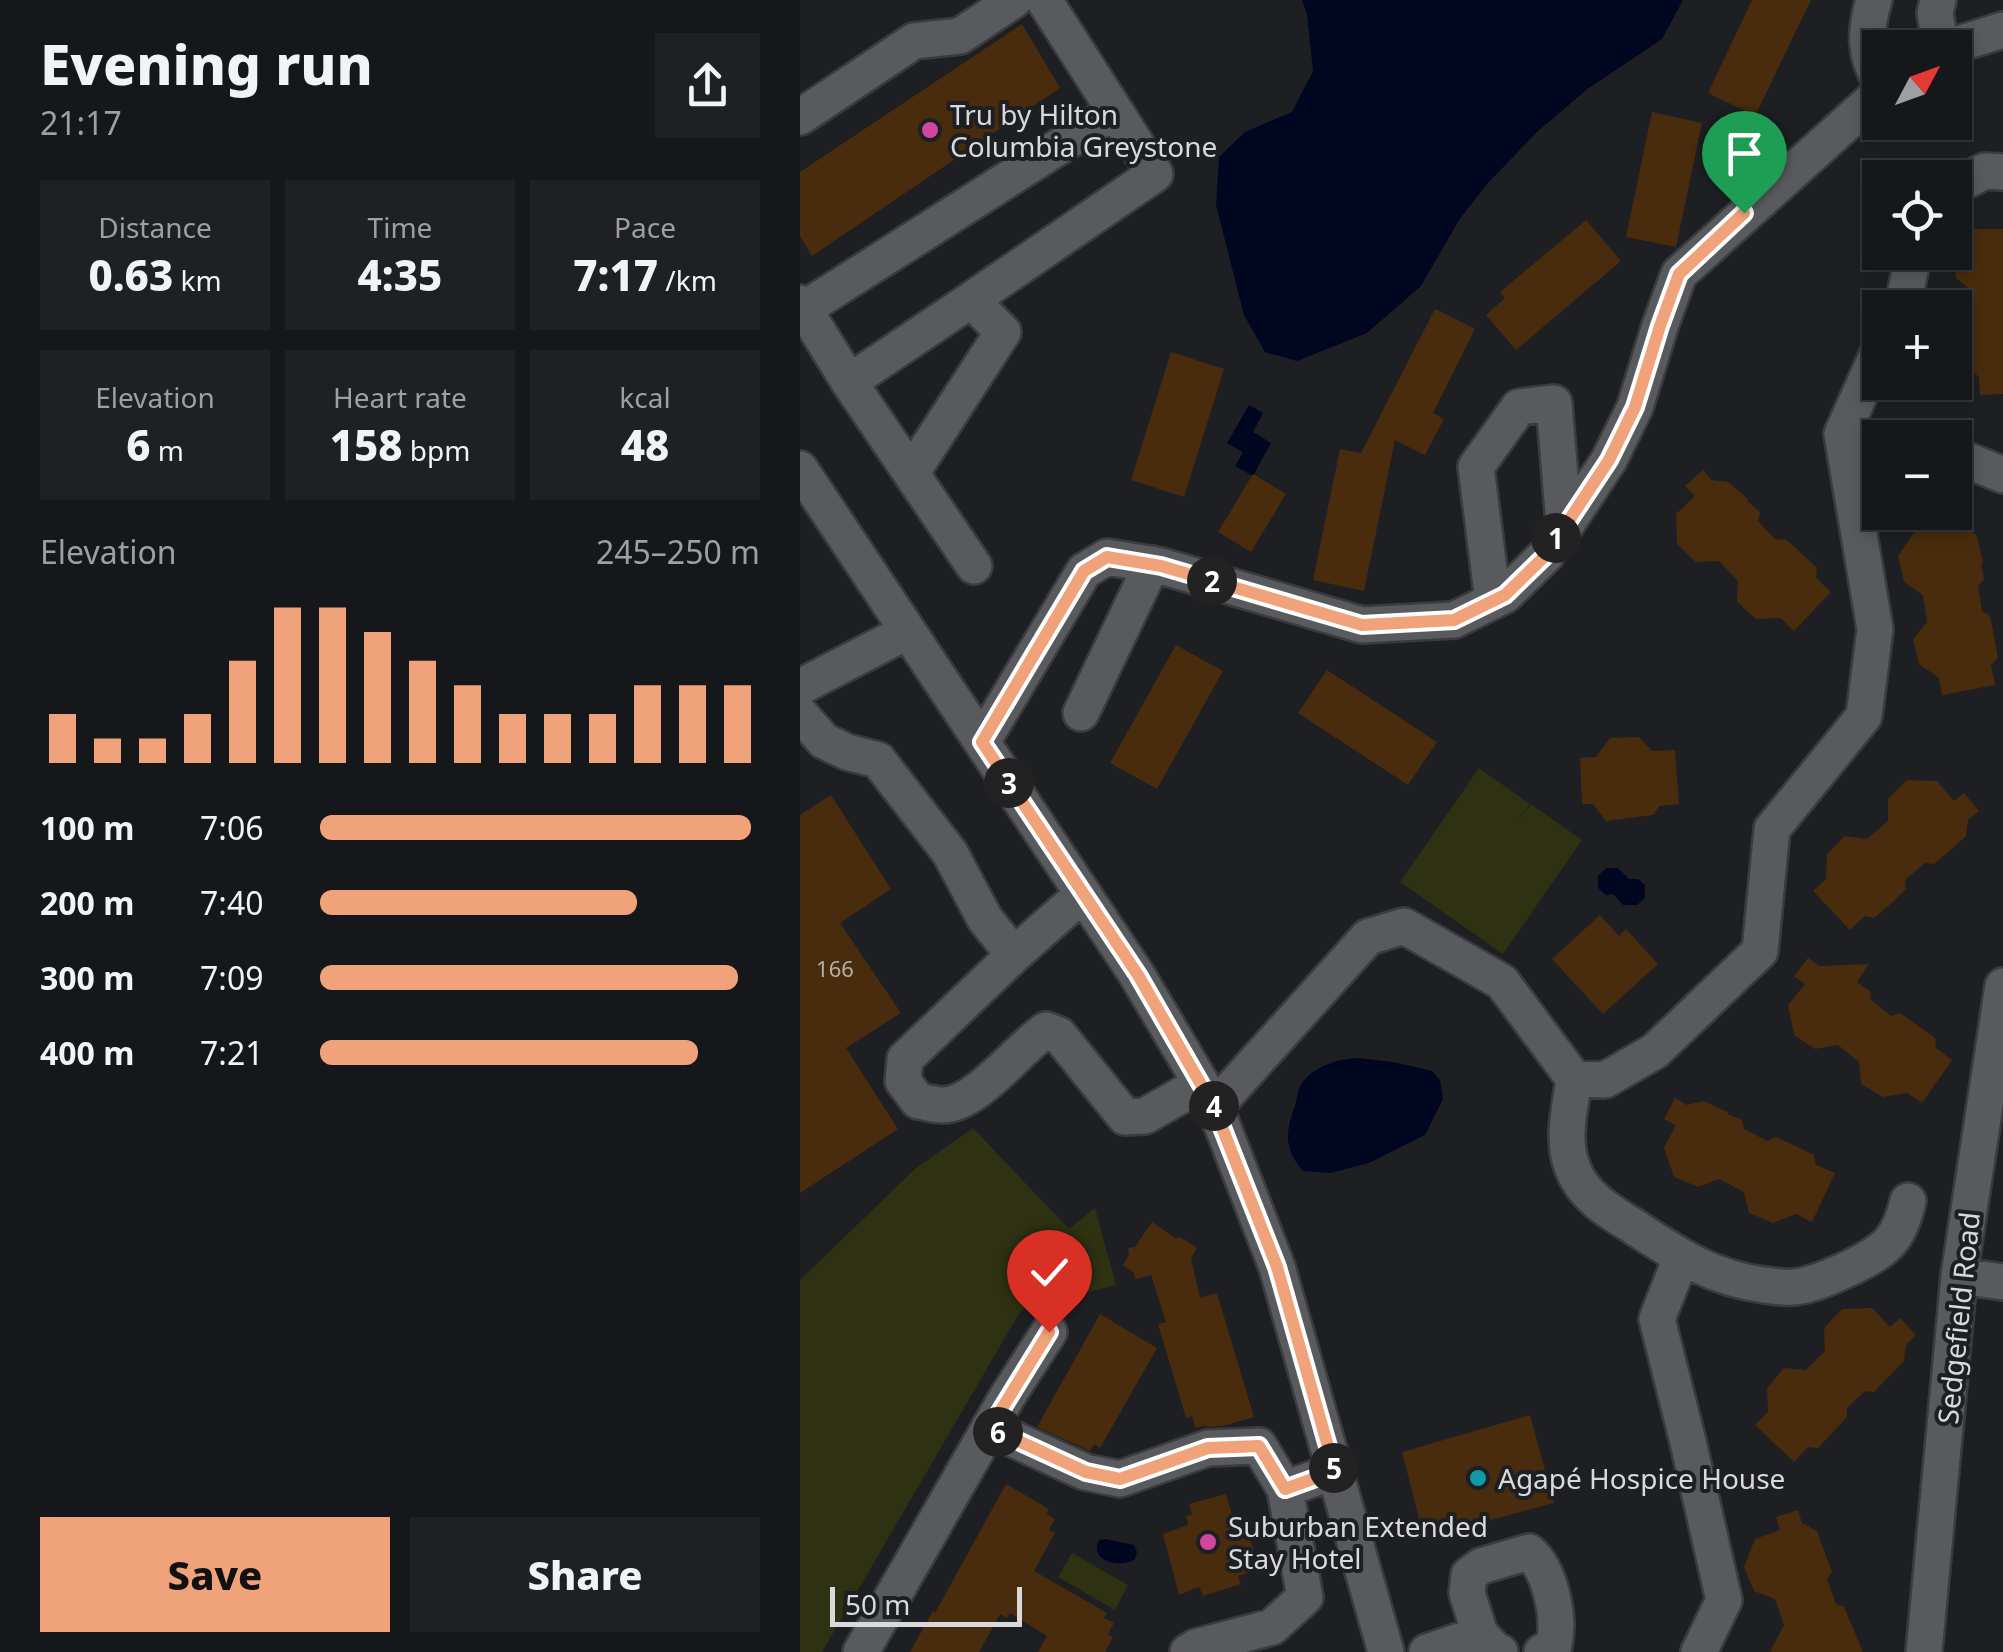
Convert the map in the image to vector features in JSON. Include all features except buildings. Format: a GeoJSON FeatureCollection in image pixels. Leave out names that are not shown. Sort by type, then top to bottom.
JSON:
{"type":"FeatureCollection","features":[{"type":"Feature","properties":{"kind":"street"},"geometry":{"type":"LineString","coordinates":[[800,117],[914,41],[960,36],[1014,0]]}},
{"type":"Feature","properties":{"kind":"street"},"geometry":{"type":"LineString","coordinates":[[849,382],[1155,174],[1044,0]]}},
{"type":"Feature","properties":{"kind":"street"},"geometry":{"type":"LineString","coordinates":[[1868,30],[1874,0]]}},
{"type":"Feature","properties":{"kind":"street"},"geometry":{"type":"LineString","coordinates":[[1938,0],[1935,13],[1939,30]]}},
{"type":"Feature","properties":{"kind":"street"},"geometry":{"type":"LineString","coordinates":[[1972,39],[2003,30]]}},
{"type":"Feature","properties":{"kind":"street"},"geometry":{"type":"LineString","coordinates":[[982,742],[1084,571],[1107,557],[1152,564],[1362,625],[1454,620],[1505,595],[1546,555],[1609,460],[1635,407],[1679,274],[1862,109]]}},
{"type":"Feature","properties":{"kind":"street"},"geometry":{"type":"LineString","coordinates":[[974,566],[802,306],[1115,111]]}},
{"type":"Feature","properties":{"kind":"street"},"geometry":{"type":"LineString","coordinates":[[1972,178],[1985,171],[2003,172]]}},
{"type":"Feature","properties":{"kind":"street"},"geometry":{"type":"LineString","coordinates":[[912,472],[1003,332],[971,300]]}},
{"type":"Feature","properties":{"kind":"street"},"geometry":{"type":"LineString","coordinates":[[1862,389],[1842,434],[1862,471]]}},
{"type":"Feature","properties":{"kind":"street"},"geometry":{"type":"LineString","coordinates":[[1492,601],[1476,466],[1519,407],[1554,403],[1564,525]]}},
{"type":"Feature","properties":{"kind":"street"},"geometry":{"type":"LineString","coordinates":[[1972,462],[2003,475]]}},
{"type":"Feature","properties":{"kind":"street"},"geometry":{"type":"LineString","coordinates":[[800,469],[1138,975],[1208,1096],[1277,1267],[1386,1652]]}},
{"type":"Feature","properties":{"kind":"street"},"geometry":{"type":"LineString","coordinates":[[1574,1079],[1605,1080],[1654,1051],[1760,952],[1772,829],[1864,716],[1875,629],[1868,530]]}},
{"type":"Feature","properties":{"kind":"street"},"geometry":{"type":"LineString","coordinates":[[1082,714],[1152,564]]}},
{"type":"Feature","properties":{"kind":"street"},"geometry":{"type":"LineString","coordinates":[[800,687],[908,631]]}},
{"type":"Feature","properties":{"kind":"street"},"geometry":{"type":"LineString","coordinates":[[800,714],[812,750],[846,752],[878,760],[950,853],[985,919],[1014,955]]}},
{"type":"Feature","properties":{"kind":"street"},"geometry":{"type":"LineString","coordinates":[[1083,894],[905,1059],[903,1081],[918,1100],[944,1106],[970,1098],[1030,1040],[1046,1030],[1058,1035],[1125,1117],[1146,1116],[1208,1096],[1368,937],[1404,926],[1502,982],[1574,1079],[1567,1149],[1573,1171],[1608,1210],[1681,1258],[1716,1275],[1797,1287],[1836,1275],[1876,1254],[1894,1240],[1908,1201]]}},
{"type":"Feature","properties":{"kind":"street","name":"Sedgefield Road"},"geometry":{"type":"LineString","coordinates":[[1924,1652],[1960,1276],[2003,986]]}},
{"type":"Feature","properties":{"kind":"street"},"geometry":{"type":"LineString","coordinates":[[1681,1258],[1657,1319],[1724,1600],[1699,1652]]}},
{"type":"Feature","properties":{"kind":"street"},"geometry":{"type":"LineString","coordinates":[[1960,1276],[2003,1282]]}},
{"type":"Feature","properties":{"kind":"street"},"geometry":{"type":"LineString","coordinates":[[861,1652],[1049,1332]]}},
{"type":"Feature","properties":{"kind":"street"},"geometry":{"type":"LineString","coordinates":[[990,1428],[1086,1472],[1120,1479],[1208,1448],[1259,1446],[1285,1489],[1305,1596],[1272,1626],[1188,1652]]}},
{"type":"Feature","properties":{"kind":"street"},"geometry":{"type":"LineString","coordinates":[[1285,1489],[1335,1471]]}},
{"type":"Feature","properties":{"kind":"street"},"geometry":{"type":"LineString","coordinates":[[1427,1652],[1490,1643],[1466,1592],[1469,1575],[1481,1566],[1529,1552],[1538,1560],[1552,1598],[1557,1628],[1554,1645],[1542,1652]]}},
{"type":"Feature","properties":{"kind":"green space"},"geometry":{"type":"Polygon","coordinates":[[[1479,768],[1530,804],[1516,824],[1531,804],[1582,840],[1503,954],[1400,882],[1479,768]]]}},
{"type":"Feature","properties":{"kind":"green space"},"geometry":{"type":"Polygon","coordinates":[[[973,1128],[1069,1229],[1095,1208],[1116,1285],[1021,1310],[822,1652],[800,1652],[800,1280],[916,1168],[973,1128]]]}},
{"type":"Feature","properties":{"kind":"green space"},"geometry":{"type":"Polygon","coordinates":[[[1072,1553],[1128,1585],[1115,1610],[1058,1577],[1072,1553]]]}},
{"type":"Feature","properties":{"kind":"water"},"geometry":{"type":"Polygon","coordinates":[[[1302,0],[1683,0],[1662,39],[1586,90],[1537,132],[1487,184],[1459,220],[1421,286],[1367,333],[1297,361],[1265,352],[1244,315],[1216,205],[1219,157],[1245,132],[1292,112],[1313,71],[1302,0]]]}},
{"type":"Feature","properties":{"kind":"water"},"geometry":{"type":"Polygon","coordinates":[[[1249,405],[1263,413],[1253,432],[1271,443],[1253,476],[1235,466],[1243,452],[1227,443],[1249,405]]]}},
{"type":"Feature","properties":{"kind":"water"},"geometry":{"type":"Polygon","coordinates":[[[1606,868],[1618,868],[1629,879],[1638,879],[1645,885],[1645,898],[1637,905],[1623,905],[1613,894],[1606,895],[1598,888],[1598,876],[1606,868]]]}},
{"type":"Feature","properties":{"kind":"water"},"geometry":{"type":"Polygon","coordinates":[[[1358,1058],[1432,1071],[1440,1080],[1443,1099],[1425,1135],[1369,1163],[1330,1173],[1303,1171],[1288,1140],[1301,1085],[1320,1067],[1358,1058]]]}},
{"type":"Feature","properties":{"kind":"water"},"geometry":{"type":"Polygon","coordinates":[[[1099,1540],[1134,1545],[1135,1559],[1115,1563],[1102,1558],[1097,1547],[1099,1540]]]}},
{"type":"Feature","properties":{"kind":"place","name":"Tru by Hilton Columbia Greystone"},"geometry":{"type":"Point","coordinates":[930,130]}},
{"type":"Feature","properties":{"kind":"place","name":"Agapé Hospice House"},"geometry":{"type":"Point","coordinates":[1478,1478]}},
{"type":"Feature","properties":{"kind":"place","name":"Suburban Extended Stay Hotel"},"geometry":{"type":"Point","coordinates":[1208,1542]}},
{"type":"Feature","properties":{"kind":"route"},"geometry":{"type":"LineString","coordinates":[[1049,1332],[990,1428],[1086,1472],[1120,1479],[1208,1448],[1259,1446],[1285,1489],[1335,1471],[1277,1267],[1214,1107],[1138,975],[982,742],[1084,571],[1107,557],[1161,566],[1362,625],[1454,620],[1505,595],[1546,555],[1609,460],[1635,407],[1679,274],[1744,213]]}}]}
